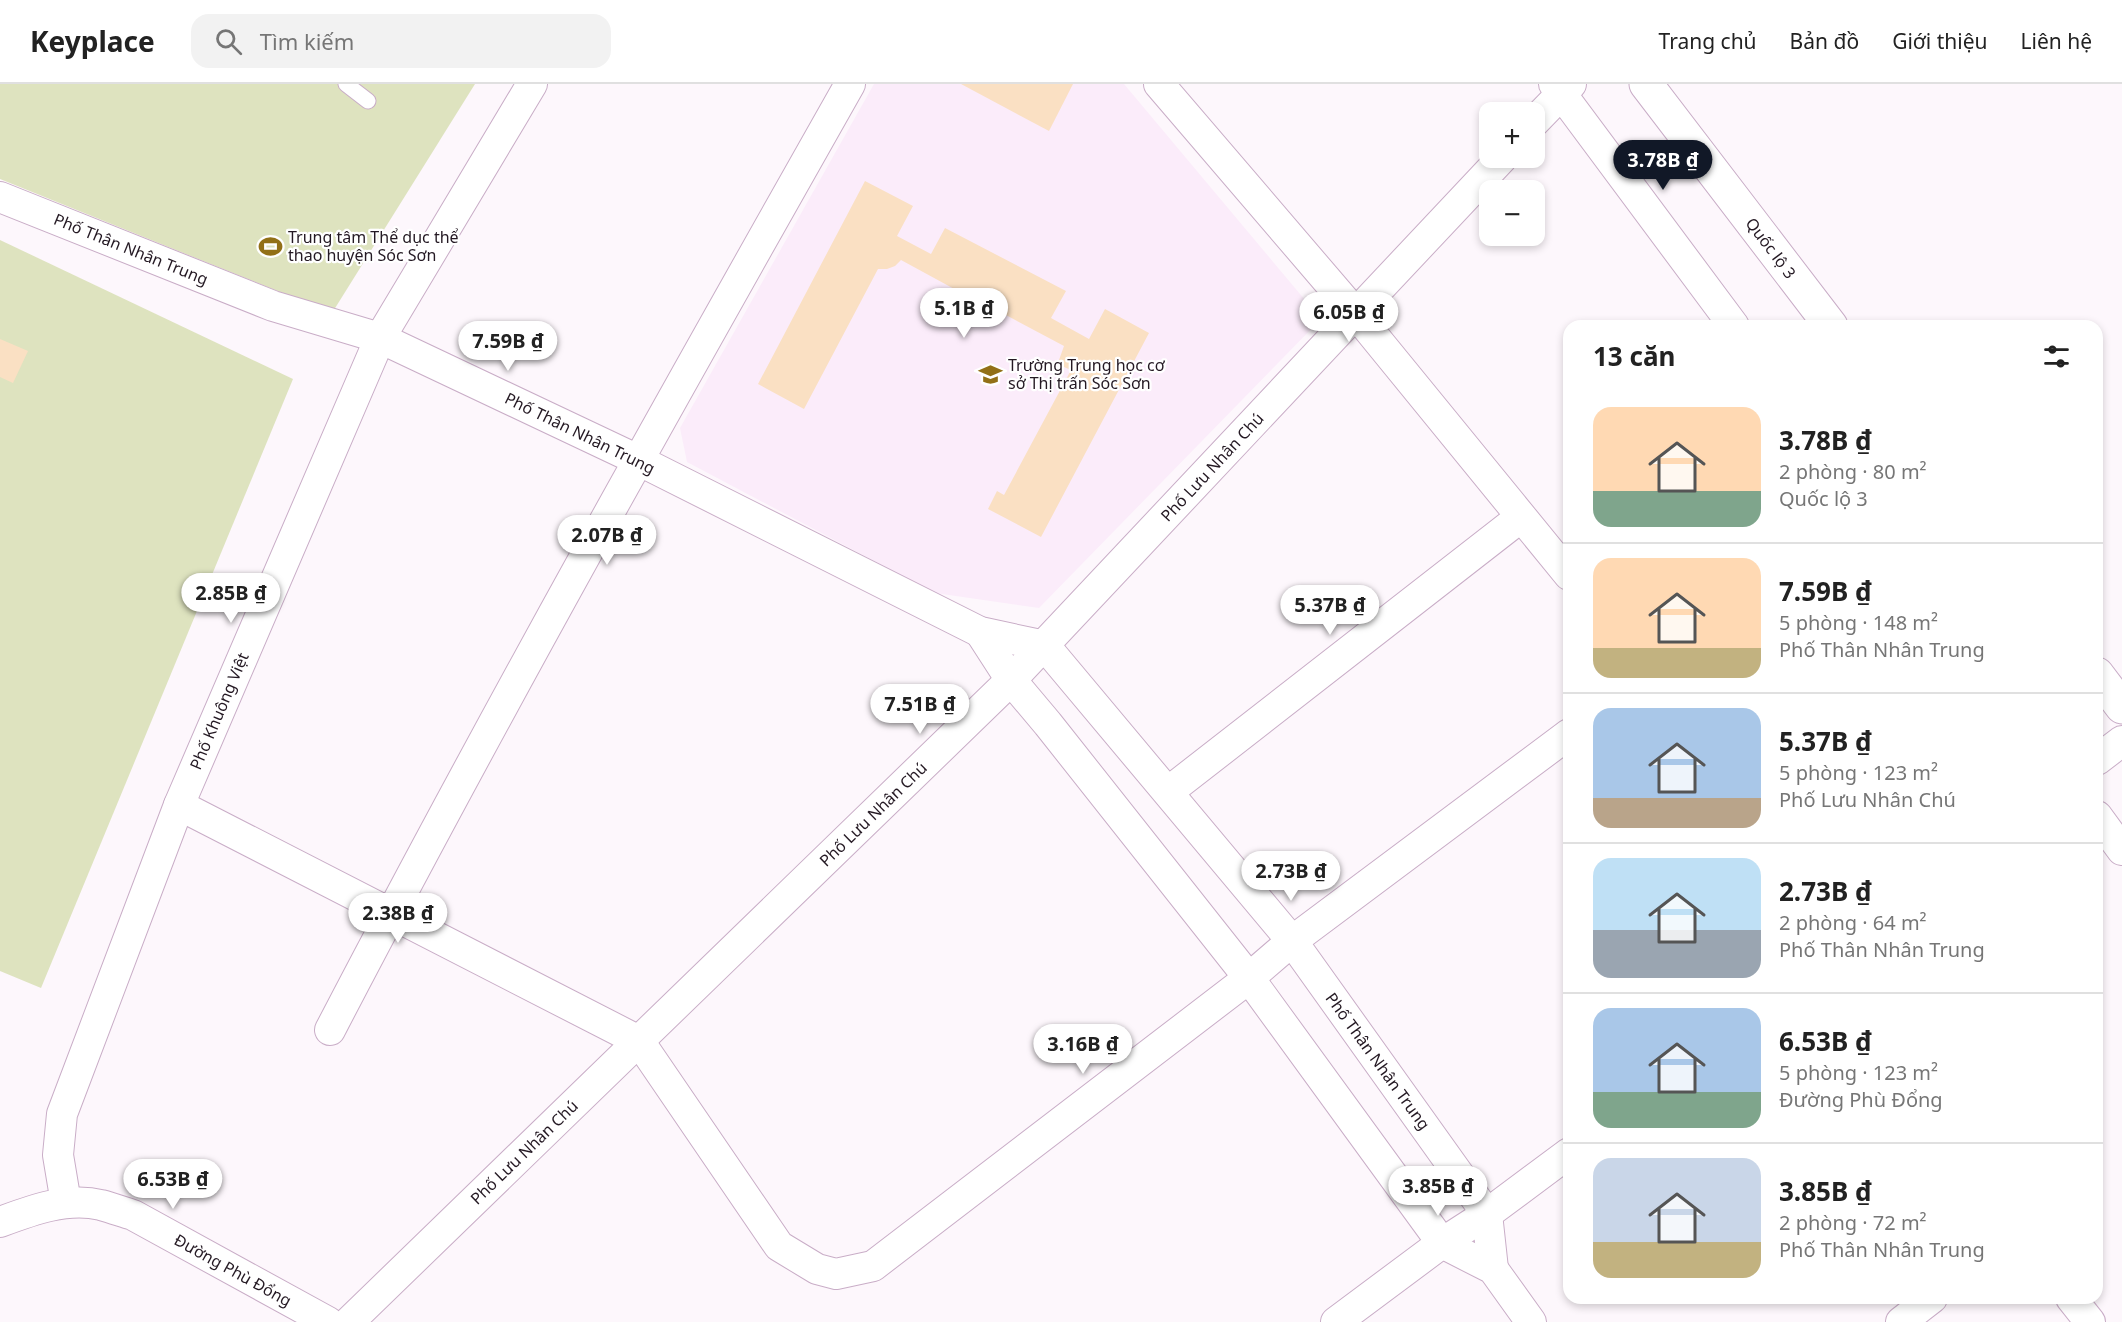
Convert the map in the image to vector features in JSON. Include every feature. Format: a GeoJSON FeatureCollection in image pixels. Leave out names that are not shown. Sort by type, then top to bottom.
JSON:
{"type":"FeatureCollection","features":[{"type":"Feature","properties":{"kind":"highway","name":"Quốc lộ 3"},"geometry":{"type":"LineString","coordinates":[[1646,84],[1826,320]]}},
{"type":"Feature","properties":{"kind":"highway"},"geometry":{"type":"LineString","coordinates":[[2103,682],[2122,707]]}},
{"type":"Feature","properties":{"kind":"street","name":"Phố Khuông Việt"},"geometry":{"type":"LineString","coordinates":[[66,1203],[58,1155],[62,1114],[179,805],[380,338],[532,84]]}},
{"type":"Feature","properties":{"kind":"street"},"geometry":{"type":"LineString","coordinates":[[330,1030],[638,460],[850,84]]}},
{"type":"Feature","properties":{"kind":"street"},"geometry":{"type":"LineString","coordinates":[[1159,84],[1356,314],[1563,568]]}},
{"type":"Feature","properties":{"kind":"street"},"geometry":{"type":"LineString","coordinates":[[1545,108],[1562,87],[1730,320]]}},
{"type":"Feature","properties":{"kind":"street","name":"Phố Lưu Nhân Chú"},"geometry":{"type":"LineString","coordinates":[[349,1322],[1045,646],[1493,168]]}},
{"type":"Feature","properties":{"kind":"street","name":"Phố Thân Nhân Trung"},"geometry":{"type":"LineString","coordinates":[[0,197],[273,306],[380,338],[638,460],[980,632],[1045,646],[1292,941],[1487,1214],[1493,1269]]}},
{"type":"Feature","properties":{"kind":"street"},"geometry":{"type":"LineString","coordinates":[[1168,792],[1521,517]]}},
{"type":"Feature","properties":{"kind":"street"},"geometry":{"type":"LineString","coordinates":[[980,632],[1011,680],[1250,978],[1442,1243],[1493,1269],[1531,1322]]}},
{"type":"Feature","properties":{"kind":"street"},"geometry":{"type":"LineString","coordinates":[[179,805],[639,1041],[779,1246],[817,1269],[836,1274],[873,1266],[1250,978],[1292,941],[1563,738]]}},
{"type":"Feature","properties":{"kind":"street"},"geometry":{"type":"LineString","coordinates":[[2103,755],[2122,741]]}},
{"type":"Feature","properties":{"kind":"street"},"geometry":{"type":"LineString","coordinates":[[2103,824],[2122,850]]}},
{"type":"Feature","properties":{"kind":"street"},"geometry":{"type":"LineString","coordinates":[[1336,1322],[1563,1157]]}},
{"type":"Feature","properties":{"kind":"street","name":"Đường Phù Đổng"},"geometry":{"type":"LineString","coordinates":[[0,1222],[27,1212],[66,1203],[100,1205],[133,1215],[328,1322]]}},
{"type":"Feature","properties":{"kind":"street"},"geometry":{"type":"LineString","coordinates":[[1901,1322],[1924,1304]]}},
{"type":"Feature","properties":{"kind":"street"},"geometry":{"type":"LineString","coordinates":[[2076,1304],[2090,1322]]}},
{"type":"Feature","properties":{"kind":"lane"},"geometry":{"type":"LineString","coordinates":[[346,84],[368,101]]}},
{"type":"Feature","properties":{"kind":"shaded area","name":"Trường Trung học cơ sở Thị trấn Sóc Sơn"},"geometry":{"type":"Polygon","coordinates":[[[874,84],[1124,84],[1321,319],[1039,608],[935,593],[687,462],[680,428],[874,84]]]}},
{"type":"Feature","properties":{"kind":"green space","name":"Trung tâm Thể dục thể thao huyện Sóc Sơn"},"geometry":{"type":"Polygon","coordinates":[[[0,84],[475,84],[332,313],[0,179],[0,84]]]}},
{"type":"Feature","properties":{"kind":"green space"},"geometry":{"type":"Polygon","coordinates":[[[0,240],[293,379],[41,988],[0,971],[0,240]]]}},
{"type":"Feature","properties":{"kind":"building"},"geometry":{"type":"Polygon","coordinates":[[[961,84],[1073,84],[1049,131],[961,84]]]}},
{"type":"Feature","properties":{"kind":"building"},"geometry":{"type":"Polygon","coordinates":[[[865,181],[913,206],[897,236],[931,254],[945,228],[1066,291],[1051,318],[1089,339],[1105,309],[1149,333],[1041,537],[988,509],[997,491],[1004,495],[1071,370],[1064,367],[1059,360],[1064,346],[1004,314],[999,324],[953,300],[958,291],[901,260],[895,266],[878,269],[804,409],[758,384],[865,181]]]}},
{"type":"Feature","properties":{"kind":"building"},"geometry":{"type":"Polygon","coordinates":[[[0,339],[28,351],[13,383],[0,377],[0,339]]]}},
{"type":"Feature","properties":{"kind":"place","name":"Trung tâm Thể dục thể thao huyện Sóc Sơn"},"geometry":{"type":"Point","coordinates":[270,246]}},
{"type":"Feature","properties":{"kind":"place","name":"Trường Trung học cơ sở Thị trấn Sóc Sơn"},"geometry":{"type":"Point","coordinates":[990,374]}}]}
